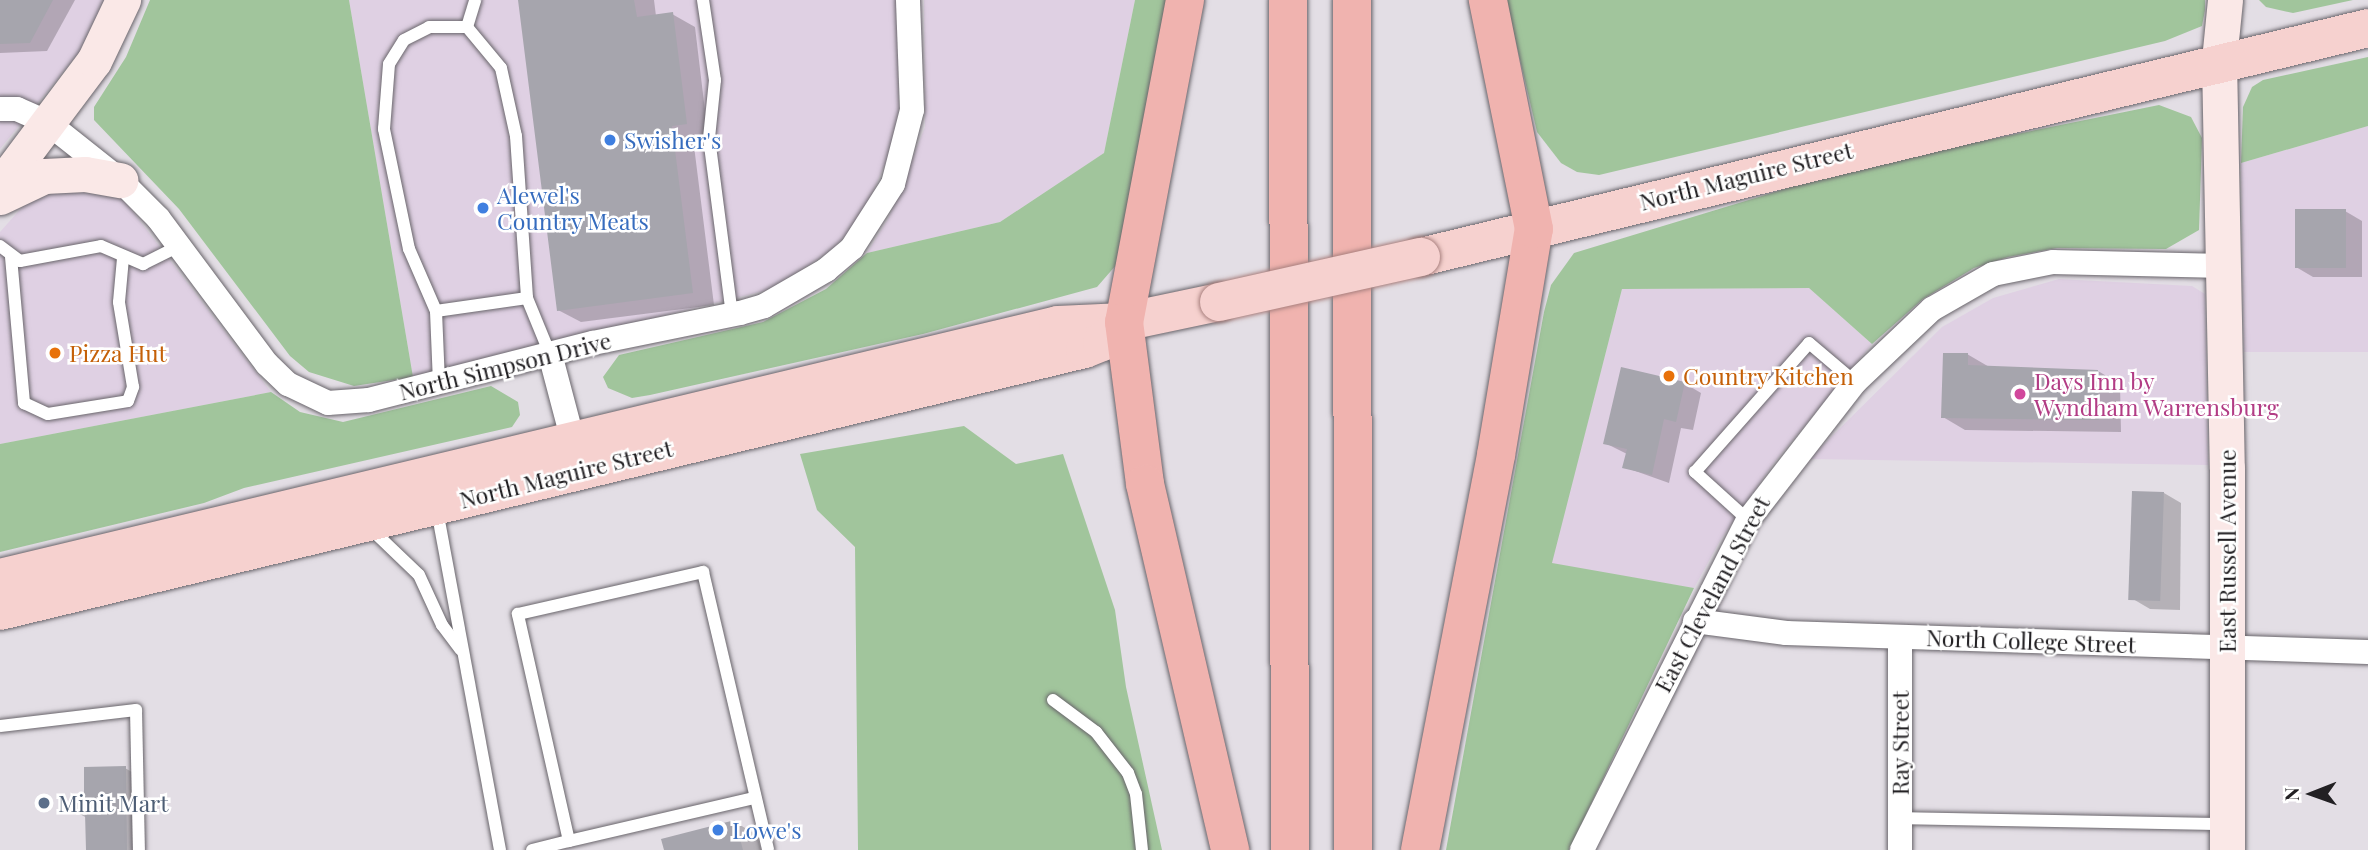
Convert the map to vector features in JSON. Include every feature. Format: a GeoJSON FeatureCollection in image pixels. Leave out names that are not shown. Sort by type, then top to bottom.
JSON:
{"type":"FeatureCollection","features":[{"type":"Feature","properties":{"kind":"highway"},"geometry":{"type":"LineString","coordinates":[[1185,0],[1124,322],[1145,484],[1230,850]]}},
{"type":"Feature","properties":{"kind":"highway"},"geometry":{"type":"LineString","coordinates":[[1288,0],[1290,850]]}},
{"type":"Feature","properties":{"kind":"highway"},"geometry":{"type":"LineString","coordinates":[[1352,0],[1353,850]]}},
{"type":"Feature","properties":{"kind":"highway"},"geometry":{"type":"LineString","coordinates":[[1420,850],[1496,454],[1534,229],[1488,0]]}},
{"type":"Feature","properties":{"kind":"main road","name":"North Maguire Street"},"geometry":{"type":"LineString","coordinates":[[4,604],[81,559],[1058,325],[1124,322],[1421,257],[2219,60],[2368,28]]}},
{"type":"Feature","properties":{"kind":"main road","name":"North Maguire Street"},"geometry":{"type":"LineString","coordinates":[[4,604],[363,523],[1085,349],[1102,342],[1124,322]]}},
{"type":"Feature","properties":{"kind":"main road"},"geometry":{"type":"LineString","coordinates":[[0,563],[81,559]]}},
{"type":"Feature","properties":{"kind":"street"},"geometry":{"type":"LineString","coordinates":[[0,186],[94,61],[123,0]]}},
{"type":"Feature","properties":{"kind":"street","name":"North Simpson Drive"},"geometry":{"type":"LineString","coordinates":[[0,109],[17,109],[48,123],[120,180],[179,246],[267,364],[309,397],[328,403],[369,400],[550,354],[764,306],[826,270],[852,248],[893,184],[912,110],[908,0]]}},
{"type":"Feature","properties":{"kind":"street","name":"East Russell Avenue"},"geometry":{"type":"LineString","coordinates":[[2225,0],[2219,60],[2227,837]]}},
{"type":"Feature","properties":{"kind":"street"},"geometry":{"type":"LineString","coordinates":[[0,197],[44,176],[85,174],[120,180]]}},
{"type":"Feature","properties":{"kind":"street","name":"East Cleveland Street"},"geometry":{"type":"LineString","coordinates":[[1582,850],[1748,520],[1855,382],[1932,309],[1993,274],[2053,262],[2223,266]]}},
{"type":"Feature","properties":{"kind":"street"},"geometry":{"type":"LineString","coordinates":[[550,354],[573,441]]}},
{"type":"Feature","properties":{"kind":"street","name":"North College Street"},"geometry":{"type":"LineString","coordinates":[[1695,621],[1786,633],[2368,652]]}},
{"type":"Feature","properties":{"kind":"street","name":"Ray Street"},"geometry":{"type":"LineString","coordinates":[[1900,637],[1900,850]]}},
{"type":"Feature","properties":{"kind":"lane"},"geometry":{"type":"LineString","coordinates":[[467,27],[475,0]]}},
{"type":"Feature","properties":{"kind":"lane"},"geometry":{"type":"LineString","coordinates":[[703,0],[715,80],[709,138],[732,315]]}},
{"type":"Feature","properties":{"kind":"lane"},"geometry":{"type":"LineString","coordinates":[[439,383],[436,311],[410,249],[384,129],[389,64],[404,40],[429,27],[467,27]]}},
{"type":"Feature","properties":{"kind":"lane"},"geometry":{"type":"LineString","coordinates":[[467,27],[501,68],[516,136],[527,298],[550,354]]}},
{"type":"Feature","properties":{"kind":"lane"},"geometry":{"type":"LineString","coordinates":[[0,246],[11,257],[20,261],[101,246],[123,258],[144,264],[179,246]]}},
{"type":"Feature","properties":{"kind":"lane"},"geometry":{"type":"LineString","coordinates":[[11,257],[24,403],[48,414],[128,401],[133,387],[119,302],[123,258]]}},
{"type":"Feature","properties":{"kind":"lane"},"geometry":{"type":"LineString","coordinates":[[436,311],[527,298]]}},
{"type":"Feature","properties":{"kind":"lane"},"geometry":{"type":"LineString","coordinates":[[1748,520],[1695,472],[1809,344],[1855,382]]}},
{"type":"Feature","properties":{"kind":"lane"},"geometry":{"type":"LineString","coordinates":[[436,505],[500,850]]}},
{"type":"Feature","properties":{"kind":"lane"},"geometry":{"type":"LineString","coordinates":[[363,523],[419,575],[442,625],[463,653]]}},
{"type":"Feature","properties":{"kind":"lane"},"geometry":{"type":"LineString","coordinates":[[569,841],[518,614],[703,572],[768,850]]}},
{"type":"Feature","properties":{"kind":"lane"},"geometry":{"type":"LineString","coordinates":[[1053,700],[1096,732],[1128,773],[1136,794],[1142,850]]}},
{"type":"Feature","properties":{"kind":"lane"},"geometry":{"type":"LineString","coordinates":[[0,726],[136,710],[139,850]]}},
{"type":"Feature","properties":{"kind":"lane"},"geometry":{"type":"LineString","coordinates":[[532,850],[754,798]]}},
{"type":"Feature","properties":{"kind":"lane"},"geometry":{"type":"LineString","coordinates":[[1900,818],[2227,837]]}},
{"type":"Feature","properties":{"kind":"shaded area"},"geometry":{"type":"Polygon","coordinates":[[[0,0],[110,0],[91,38],[0,149],[0,0]]]}},
{"type":"Feature","properties":{"kind":"shaded area"},"geometry":{"type":"Polygon","coordinates":[[[349,0],[896,0],[899,108],[891,150],[862,217],[832,250],[772,289],[413,377],[349,0]]]}},
{"type":"Feature","properties":{"kind":"shaded area"},"geometry":{"type":"Polygon","coordinates":[[[924,0],[1135,0],[1104,153],[1000,222],[867,253],[888,219],[925,127],[924,0]]]}},
{"type":"Feature","properties":{"kind":"shaded area"},"geometry":{"type":"Polygon","coordinates":[[[2368,126],[2368,352],[2244,352],[2241,163],[2368,126]]]}},
{"type":"Feature","properties":{"kind":"shaded area"},"geometry":{"type":"Polygon","coordinates":[[[49,186],[120,195],[271,392],[0,444],[0,232],[32,196],[49,186]]]}},
{"type":"Feature","properties":{"kind":"shaded area"},"geometry":{"type":"Polygon","coordinates":[[[2059,279],[2192,286],[2205,294],[2208,465],[1809,459],[1942,327],[1993,298],[2059,279]]]}},
{"type":"Feature","properties":{"kind":"shaded area"},"geometry":{"type":"Polygon","coordinates":[[[1809,288],[1872,344],[1773,464],[1721,539],[1694,588],[1551,564],[1622,289],[1809,288]]]}},
{"type":"Feature","properties":{"kind":"green space"},"geometry":{"type":"Polygon","coordinates":[[[150,0],[349,0],[413,377],[354,386],[309,372],[290,356],[179,209],[94,120],[94,107],[126,57],[150,0]]]}},
{"type":"Feature","properties":{"kind":"green space"},"geometry":{"type":"Polygon","coordinates":[[[1135,0],[1174,0],[1117,264],[1097,287],[923,334],[650,395],[632,398],[608,388],[603,377],[619,355],[763,322],[826,289],[867,253],[1000,222],[1104,153],[1135,0]]]}},
{"type":"Feature","properties":{"kind":"green space"},"geometry":{"type":"Polygon","coordinates":[[[1506,0],[2205,0],[2205,10],[2202,26],[2165,41],[1599,175],[1577,172],[1561,163],[1537,132],[1506,0]]]}},
{"type":"Feature","properties":{"kind":"green space"},"geometry":{"type":"Polygon","coordinates":[[[2259,0],[2353,0],[2293,13],[2266,7],[2259,0]]]}},
{"type":"Feature","properties":{"kind":"green space"},"geometry":{"type":"Polygon","coordinates":[[[2368,57],[2368,126],[2241,163],[2243,107],[2252,87],[2263,80],[2368,57]]]}},
{"type":"Feature","properties":{"kind":"green space"},"geometry":{"type":"Polygon","coordinates":[[[2159,105],[2191,117],[2202,138],[2199,230],[2166,249],[2057,248],[2008,257],[1974,268],[1923,299],[1872,344],[1809,288],[1622,289],[1552,563],[1694,588],[1569,850],[1446,850],[1544,312],[1551,285],[1574,253],[1864,165],[2159,105]]]}},
{"type":"Feature","properties":{"kind":"green space"},"geometry":{"type":"Polygon","coordinates":[[[491,386],[518,402],[520,415],[512,427],[244,488],[204,503],[0,552],[0,444],[271,392],[300,412],[343,422],[491,386]]]}},
{"type":"Feature","properties":{"kind":"green space"},"geometry":{"type":"Polygon","coordinates":[[[964,426],[1016,464],[1063,454],[1115,610],[1126,687],[1162,850],[858,850],[855,547],[817,510],[800,454],[964,426]]]}},
{"type":"Feature","properties":{"kind":"building"},"geometry":{"type":"Polygon","coordinates":[[[0,0],[53,0],[30,43],[0,44],[0,0]]]}},
{"type":"Feature","properties":{"kind":"building"},"geometry":{"type":"Polygon","coordinates":[[[518,0],[634,0],[637,17],[673,12],[687,124],[672,126],[693,293],[557,311],[518,0]]]}},
{"type":"Feature","properties":{"kind":"building"},"geometry":{"type":"Polygon","coordinates":[[[2295,209],[2346,209],[2346,268],[2295,268],[2295,209]]]}},
{"type":"Feature","properties":{"kind":"building","name":"Days Inn by Wyndham Warrensburg"},"geometry":{"type":"Polygon","coordinates":[[[1943,353],[1968,353],[1968,365],[2098,370],[2099,420],[1941,418],[1943,353]]]}},
{"type":"Feature","properties":{"kind":"building"},"geometry":{"type":"Polygon","coordinates":[[[1621,367],[1685,382],[1676,422],[1664,419],[1652,475],[1622,468],[1627,449],[1603,444],[1621,367]]]}},
{"type":"Feature","properties":{"kind":"building"},"geometry":{"type":"Polygon","coordinates":[[[2132,491],[2164,492],[2160,601],[2128,600],[2132,491]]]}},
{"type":"Feature","properties":{"kind":"building"},"geometry":{"type":"Polygon","coordinates":[[[126,766],[127,850],[86,850],[85,813],[77,814],[76,795],[84,794],[84,767],[126,766]]]}},
{"type":"Feature","properties":{"kind":"building","name":"Lowe's"},"geometry":{"type":"Polygon","coordinates":[[[735,820],[743,850],[664,850],[661,839],[735,820]]]}},
{"type":"Feature","properties":{"kind":"place","name":"Swisher's"},"geometry":{"type":"Point","coordinates":[610,140]}},
{"type":"Feature","properties":{"kind":"place","name":"Alewel's Country Meats"},"geometry":{"type":"Point","coordinates":[483,208]}},
{"type":"Feature","properties":{"kind":"place","name":"Pizza Hut"},"geometry":{"type":"Point","coordinates":[55,353]}},
{"type":"Feature","properties":{"kind":"place","name":"Country Kitchen"},"geometry":{"type":"Point","coordinates":[1669,376]}},
{"type":"Feature","properties":{"kind":"place","name":"Days Inn by Wyndham Warrensburg"},"geometry":{"type":"Point","coordinates":[2020,394]}},
{"type":"Feature","properties":{"kind":"place","name":"Minit Mart"},"geometry":{"type":"Point","coordinates":[44,803]}},
{"type":"Feature","properties":{"kind":"place","name":"Lowe's"},"geometry":{"type":"Point","coordinates":[718,830]}}]}
